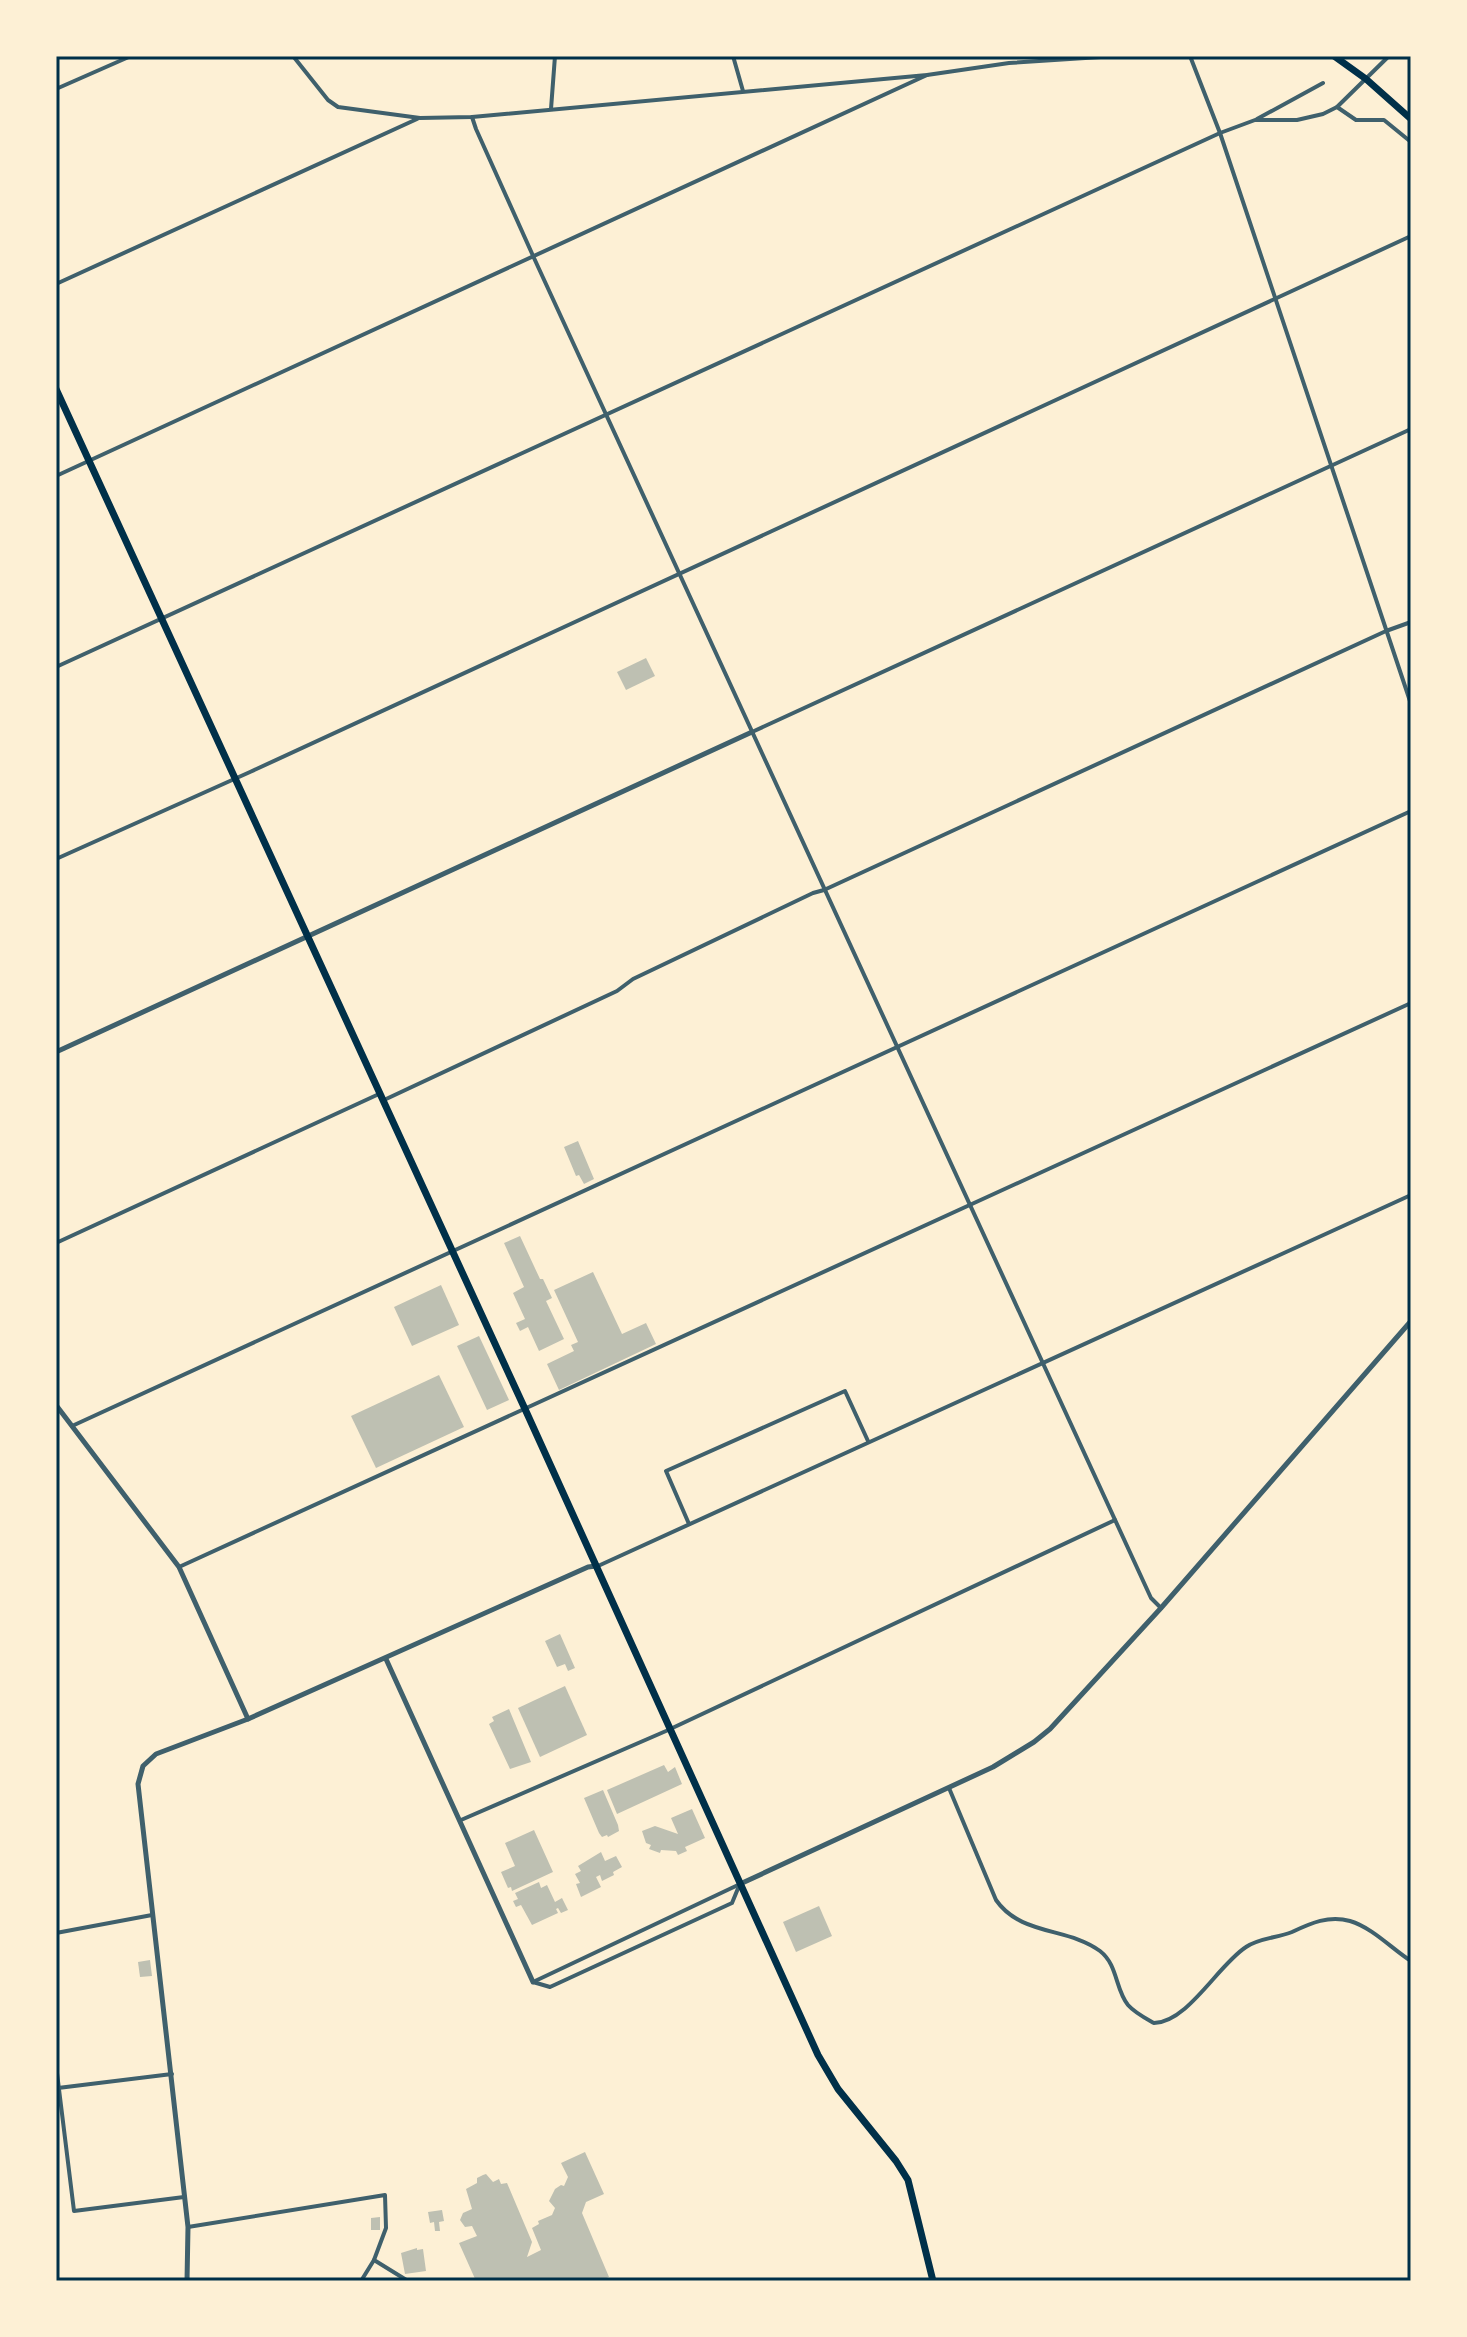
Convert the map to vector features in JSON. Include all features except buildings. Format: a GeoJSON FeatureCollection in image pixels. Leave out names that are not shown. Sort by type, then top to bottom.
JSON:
{"type":"FeatureCollection","features":[{"type":"Feature","properties":{"kind":"main road"},"geometry":{"type":"LineString","coordinates":[[1334,56],[1366,79],[1411,119]]}},
{"type":"Feature","properties":{"kind":"main road"},"geometry":{"type":"LineString","coordinates":[[56,389],[828,2073],[908,2180],[933,2281]]}},
{"type":"Feature","properties":{"kind":"street"},"geometry":{"type":"LineString","coordinates":[[56,89],[131,56]]}},
{"type":"Feature","properties":{"kind":"street"},"geometry":{"type":"LineString","coordinates":[[293,56],[328,100],[338,107],[420,118],[472,117],[927,75],[1009,63],[1116,56]]}},
{"type":"Feature","properties":{"kind":"street"},"geometry":{"type":"LineString","coordinates":[[551,109],[555,56]]}},
{"type":"Feature","properties":{"kind":"street"},"geometry":{"type":"LineString","coordinates":[[733,56],[743,91]]}},
{"type":"Feature","properties":{"kind":"street"},"geometry":{"type":"LineString","coordinates":[[1190,56],[1220,133],[1411,704]]}},
{"type":"Feature","properties":{"kind":"street"},"geometry":{"type":"LineString","coordinates":[[1255,120],[1312,117],[1337,107],[1389,56]]}},
{"type":"Feature","properties":{"kind":"street"},"geometry":{"type":"LineString","coordinates":[[56,476],[927,75]]}},
{"type":"Feature","properties":{"kind":"street"},"geometry":{"type":"LineString","coordinates":[[56,667],[1220,133],[1255,120],[1323,83]]}},
{"type":"Feature","properties":{"kind":"street"},"geometry":{"type":"LineString","coordinates":[[1337,107],[1356,120],[1384,120],[1411,142]]}},
{"type":"Feature","properties":{"kind":"street"},"geometry":{"type":"LineString","coordinates":[[472,117],[969,1206],[1151,1598],[1161,1608]]}},
{"type":"Feature","properties":{"kind":"street"},"geometry":{"type":"LineString","coordinates":[[56,284],[420,118]]}},
{"type":"Feature","properties":{"kind":"street"},"geometry":{"type":"LineString","coordinates":[[56,859],[1411,236]]}},
{"type":"Feature","properties":{"kind":"street"},"geometry":{"type":"LineString","coordinates":[[56,1052],[1411,429]]}},
{"type":"Feature","properties":{"kind":"street"},"geometry":{"type":"LineString","coordinates":[[56,1243],[617,991],[633,979],[813,893],[1411,622]]}},
{"type":"Feature","properties":{"kind":"street"},"geometry":{"type":"LineString","coordinates":[[72,1426],[1411,811]]}},
{"type":"Feature","properties":{"kind":"street"},"geometry":{"type":"LineString","coordinates":[[179,1567],[1411,1003]]}},
{"type":"Feature","properties":{"kind":"street"},"geometry":{"type":"LineString","coordinates":[[187,2281],[188,2227],[138,1784],[143,1766],[156,1754],[248,1719],[588,1567],[602,1566],[1411,1195]]}},
{"type":"Feature","properties":{"kind":"street"},"geometry":{"type":"LineString","coordinates":[[533,1982],[993,1767],[1034,1742],[1050,1729],[1161,1608],[1411,1321]]}},
{"type":"Feature","properties":{"kind":"street"},"geometry":{"type":"LineString","coordinates":[[689,1524],[666,1471],[845,1391],[868,1442]]}},
{"type":"Feature","properties":{"kind":"street"},"geometry":{"type":"LineString","coordinates":[[56,1405],[179,1567],[248,1719]]}},
{"type":"Feature","properties":{"kind":"street"},"geometry":{"type":"LineString","coordinates":[[461,1820],[671,1728],[1115,1520]]}},
{"type":"Feature","properties":{"kind":"street"},"geometry":{"type":"LineString","coordinates":[[386,1659],[533,1982],[550,1987],[732,1903],[740,1884]]}},
{"type":"Feature","properties":{"kind":"street"},"geometry":{"type":"LineString","coordinates":[[949,1788],[996,1900],[1003,1909],[1026,1925],[1079,1940],[1099,1950],[1108,1959],[1123,1998],[1131,2009],[1154,2023],[1170,2020],[1244,1948],[1316,1921],[1335,1918],[1352,1921],[1411,1961]]}},
{"type":"Feature","properties":{"kind":"street"},"geometry":{"type":"LineString","coordinates":[[56,1933],[154,1915]]}},
{"type":"Feature","properties":{"kind":"street"},"geometry":{"type":"LineString","coordinates":[[56,2065],[74,2211],[184,2197]]}},
{"type":"Feature","properties":{"kind":"street"},"geometry":{"type":"LineString","coordinates":[[57,2088],[172,2074]]}},
{"type":"Feature","properties":{"kind":"street"},"geometry":{"type":"LineString","coordinates":[[188,2227],[385,2195],[386,2228],[374,2260],[361,2281]]}},
{"type":"Feature","properties":{"kind":"street"},"geometry":{"type":"LineString","coordinates":[[374,2260],[408,2281]]}}]}
